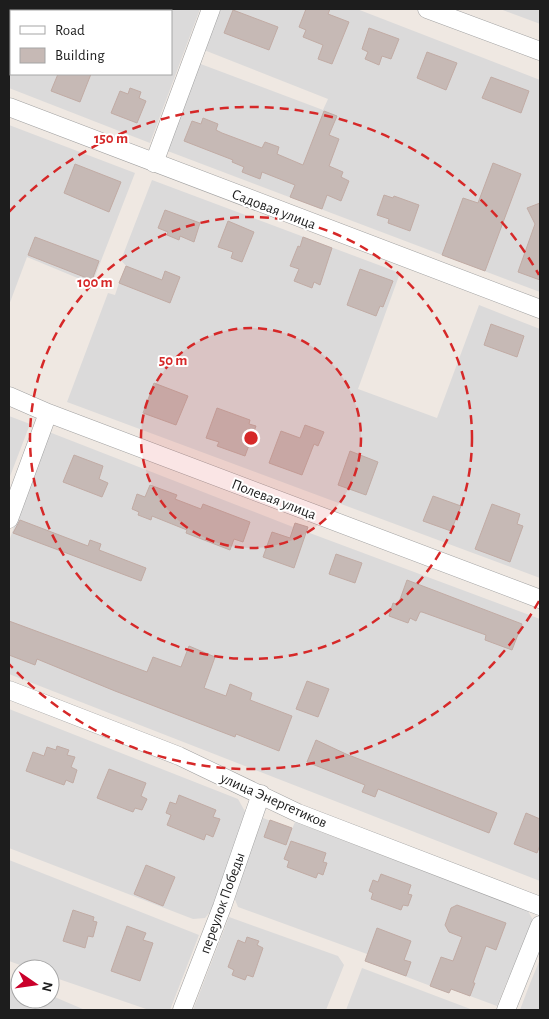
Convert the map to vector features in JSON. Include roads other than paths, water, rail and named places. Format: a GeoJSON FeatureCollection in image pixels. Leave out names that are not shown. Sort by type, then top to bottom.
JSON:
{"type":"FeatureCollection","features":[{"type":"Feature","properties":{"kind":"street"},"geometry":{"type":"LineString","coordinates":[[154,163],[212,9]]}},
{"type":"Feature","properties":{"kind":"street"},"geometry":{"type":"LineString","coordinates":[[427,9],[540,51]]}},
{"type":"Feature","properties":{"kind":"street","name":"Садовая улица"},"geometry":{"type":"LineString","coordinates":[[9,107],[540,309]]}},
{"type":"Feature","properties":{"kind":"street","name":"Полевая улица"},"geometry":{"type":"LineString","coordinates":[[9,396],[48,414],[540,599]]}},
{"type":"Feature","properties":{"kind":"street"},"geometry":{"type":"LineString","coordinates":[[9,519],[48,414]]}},
{"type":"Feature","properties":{"kind":"street","name":"улица Энергетиков"},"geometry":{"type":"LineString","coordinates":[[9,690],[179,756],[298,813],[540,906]]}},
{"type":"Feature","properties":{"kind":"street","name":"переулок Победы"},"geometry":{"type":"LineString","coordinates":[[182,1010],[222,907],[261,794]]}},
{"type":"Feature","properties":{"kind":"street"},"geometry":{"type":"LineString","coordinates":[[506,1010],[540,925]]}}]}
